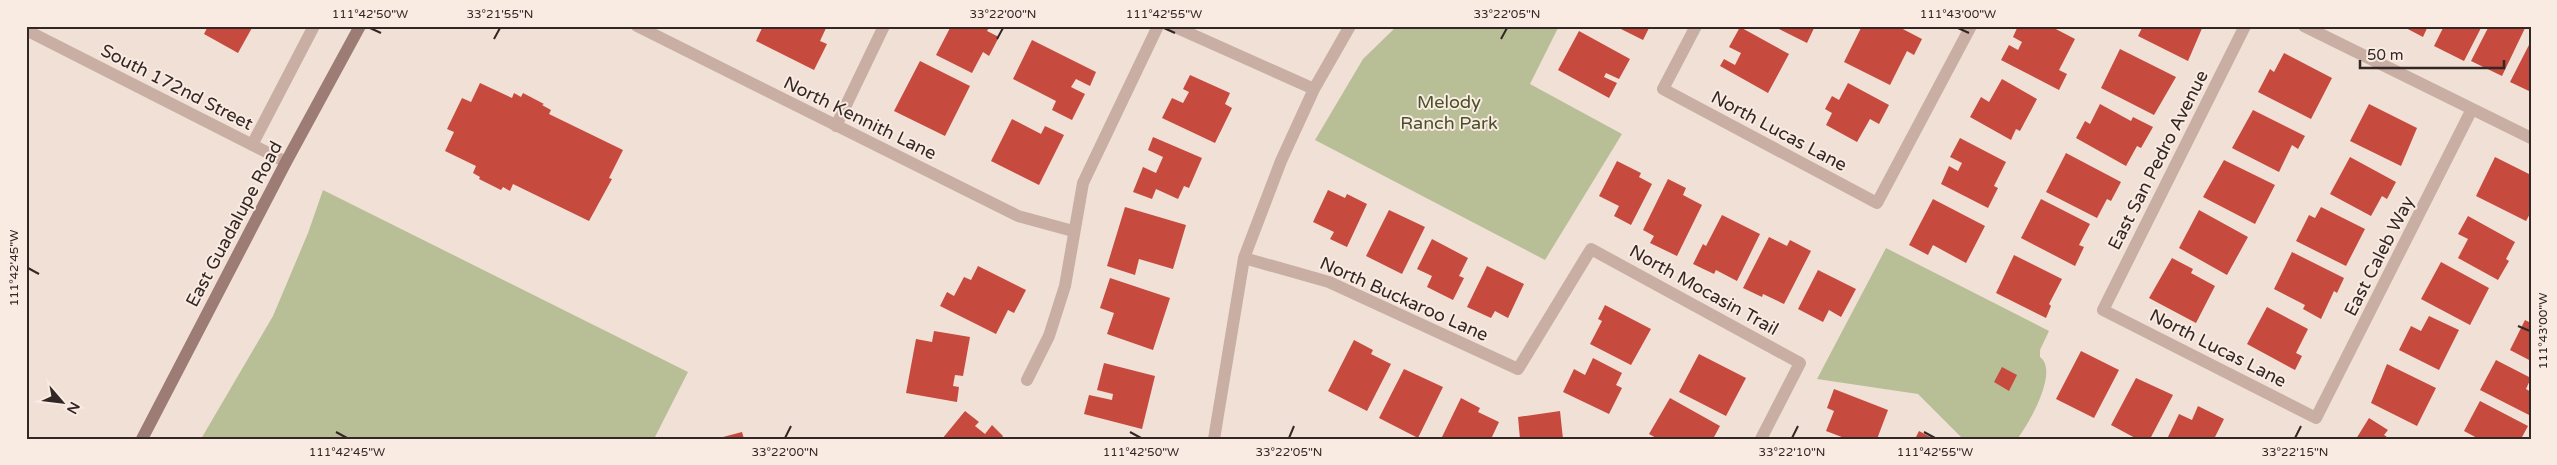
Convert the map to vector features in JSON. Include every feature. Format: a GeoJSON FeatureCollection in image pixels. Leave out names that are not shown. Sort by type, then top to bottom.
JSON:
{"type":"FeatureCollection","features":[{"type":"Feature","properties":{"kind":"main road","name":"East Guadalupe Road"},"geometry":{"type":"LineString","coordinates":[[142,439],[286,162],[360,26]]}},
{"type":"Feature","properties":{"kind":"street","name":"East Guadalupe Road"},"geometry":{"type":"LineString","coordinates":[[252,145],[314,26]]}},
{"type":"Feature","properties":{"kind":"street","name":"North Kennith Lane"},"geometry":{"type":"LineString","coordinates":[[637,26],[1018,216],[1073,231]]}},
{"type":"Feature","properties":{"kind":"street"},"geometry":{"type":"LineString","coordinates":[[836,126],[884,26]]}},
{"type":"Feature","properties":{"kind":"street"},"geometry":{"type":"LineString","coordinates":[[1027,380],[1049,336],[1065,286],[1073,231],[1083,183],[1158,26]]}},
{"type":"Feature","properties":{"kind":"street"},"geometry":{"type":"LineString","coordinates":[[1173,26],[1314,89]]}},
{"type":"Feature","properties":{"kind":"street"},"geometry":{"type":"LineString","coordinates":[[1214,439],[1244,258],[1263,202],[1314,89],[1350,26]]}},
{"type":"Feature","properties":{"kind":"street","name":"North Lucas Lane"},"geometry":{"type":"LineString","coordinates":[[1696,26],[1663,89],[1877,203],[1971,26]]}},
{"type":"Feature","properties":{"kind":"street","name":"East San Pedro Avenue"},"geometry":{"type":"LineString","coordinates":[[2103,310],[2245,26]]}},
{"type":"Feature","properties":{"kind":"street"},"geometry":{"type":"LineString","coordinates":[[2304,26],[2531,138]]}},
{"type":"Feature","properties":{"kind":"street","name":"South 172nd Street"},"geometry":{"type":"LineString","coordinates":[[26,30],[286,162]]}},
{"type":"Feature","properties":{"kind":"street","name":"East Caleb Way"},"geometry":{"type":"LineString","coordinates":[[2316,418],[2472,109]]}},
{"type":"Feature","properties":{"kind":"street","name":"North Mocasin Trail"},"geometry":{"type":"LineString","coordinates":[[1518,369],[1591,249],[1800,362],[1761,439]]}},
{"type":"Feature","properties":{"kind":"street","name":"North Buckaroo Lane"},"geometry":{"type":"LineString","coordinates":[[1244,258],[1329,282],[1518,369]]}},
{"type":"Feature","properties":{"kind":"street","name":"North Lucas Lane"},"geometry":{"type":"LineString","coordinates":[[2103,310],[2316,418]]}},
{"type":"Feature","properties":{"kind":"green space","name":"Melody Ranch Park"},"geometry":{"type":"Polygon","coordinates":[[[1397,26],[1559,26],[1530,84],[1622,134],[1545,260],[1315,140],[1363,59],[1397,26]]]}},
{"type":"Feature","properties":{"kind":"green space"},"geometry":{"type":"Polygon","coordinates":[[[323,190],[688,372],[654,439],[201,439],[273,316],[308,233],[323,190]]]}},
{"type":"Feature","properties":{"kind":"green space"},"geometry":{"type":"Polygon","coordinates":[[[1886,248],[2049,331],[2040,350],[2040,357],[2045,364],[2045,385],[2029,421],[2018,438],[1963,439],[1918,394],[1817,379],[1886,248]]]}},
{"type":"Feature","properties":{"kind":"building"},"geometry":{"type":"Polygon","coordinates":[[[208,26],[253,26],[238,53],[204,34],[208,26]]]}},
{"type":"Feature","properties":{"kind":"building"},"geometry":{"type":"Polygon","coordinates":[[[763,26],[827,26],[820,41],[827,44],[814,70],[756,41],[763,26]]]}},
{"type":"Feature","properties":{"kind":"building"},"geometry":{"type":"Polygon","coordinates":[[[951,26],[990,26],[987,31],[999,37],[989,56],[983,52],[972,73],[936,55],[951,26]]]}},
{"type":"Feature","properties":{"kind":"building"},"geometry":{"type":"Polygon","coordinates":[[[1615,26],[1650,26],[1643,40],[1615,26]]]}},
{"type":"Feature","properties":{"kind":"building"},"geometry":{"type":"Polygon","coordinates":[[[1773,26],[1815,26],[1807,43],[1773,26]]]}},
{"type":"Feature","properties":{"kind":"building"},"geometry":{"type":"Polygon","coordinates":[[[1862,26],[1897,26],[1922,39],[1914,55],[1907,51],[1890,85],[1844,62],[1862,26]]]}},
{"type":"Feature","properties":{"kind":"building"},"geometry":{"type":"Polygon","coordinates":[[[2018,26],[2050,26],[2075,39],[2059,70],[2067,74],[2059,90],[2001,60],[2009,45],[2018,50],[2022,42],[2013,37],[2018,26]]]}},
{"type":"Feature","properties":{"kind":"building"},"geometry":{"type":"Polygon","coordinates":[[[2143,26],[2203,26],[2188,61],[2138,36],[2143,26]]]}},
{"type":"Feature","properties":{"kind":"building"},"geometry":{"type":"Polygon","coordinates":[[[2402,26],[2428,26],[2423,37],[2402,26]]]}},
{"type":"Feature","properties":{"kind":"building"},"geometry":{"type":"Polygon","coordinates":[[[2444,26],[2482,26],[2464,61],[2434,46],[2444,26]]]}},
{"type":"Feature","properties":{"kind":"building"},"geometry":{"type":"Polygon","coordinates":[[[2489,26],[2526,26],[2502,76],[2471,61],[2489,26]]]}},
{"type":"Feature","properties":{"kind":"building"},"geometry":{"type":"Polygon","coordinates":[[[1740,27],[1789,54],[1768,93],[1720,66],[1724,59],[1735,65],[1741,53],[1729,47],[1740,27]]]}},
{"type":"Feature","properties":{"kind":"building"},"geometry":{"type":"Polygon","coordinates":[[[1579,31],[1630,59],[1619,79],[1606,73],[1604,77],[1617,83],[1609,98],[1558,70],[1579,31]]]}},
{"type":"Feature","properties":{"kind":"building"},"geometry":{"type":"Polygon","coordinates":[[[1032,40],[1096,72],[1090,86],[1076,79],[1071,87],[1085,94],[1072,120],[1052,110],[1056,101],[1013,79],[1032,40]]]}},
{"type":"Feature","properties":{"kind":"building"},"geometry":{"type":"Polygon","coordinates":[[[2531,41],[2531,87],[2529,91],[2510,82],[2531,41]]]}},
{"type":"Feature","properties":{"kind":"building"},"geometry":{"type":"Polygon","coordinates":[[[2120,49],[2176,77],[2154,115],[2101,88],[2120,49]]]}},
{"type":"Feature","properties":{"kind":"building"},"geometry":{"type":"Polygon","coordinates":[[[2284,53],[2332,78],[2311,119],[2258,92],[2270,69],[2274,72],[2284,53]]]}},
{"type":"Feature","properties":{"kind":"building"},"geometry":{"type":"Polygon","coordinates":[[[920,61],[970,86],[945,136],[894,111],[920,61]]]}},
{"type":"Feature","properties":{"kind":"building"},"geometry":{"type":"Polygon","coordinates":[[[1190,75],[1230,93],[1225,104],[1232,108],[1215,143],[1162,118],[1172,98],[1183,103],[1189,92],[1183,89],[1190,75]]]}},
{"type":"Feature","properties":{"kind":"building"},"geometry":{"type":"Polygon","coordinates":[[[2002,79],[2037,99],[2020,131],[2016,129],[2011,140],[1970,117],[1981,97],[1989,102],[2002,79]]]}},
{"type":"Feature","properties":{"kind":"building"},"geometry":{"type":"Polygon","coordinates":[[[480,83],[512,98],[514,93],[521,97],[523,93],[544,104],[542,105],[551,110],[549,114],[623,150],[609,178],[612,179],[589,221],[513,184],[510,191],[503,187],[501,190],[479,179],[480,177],[473,173],[476,166],[445,151],[454,132],[447,129],[462,98],[471,102],[480,83]]]}},
{"type":"Feature","properties":{"kind":"building"},"geometry":{"type":"Polygon","coordinates":[[[1848,83],[1889,105],[1879,124],[1870,119],[1857,142],[1826,125],[1832,113],[1825,109],[1832,96],[1839,100],[1848,83]]]}},
{"type":"Feature","properties":{"kind":"building"},"geometry":{"type":"Polygon","coordinates":[[[2100,104],[2131,121],[2133,117],[2153,127],[2141,148],[2137,146],[2126,166],[2076,138],[2085,121],[2090,124],[2100,104]]]}},
{"type":"Feature","properties":{"kind":"building"},"geometry":{"type":"Polygon","coordinates":[[[2369,104],[2417,128],[2401,166],[2350,141],[2369,104]]]}},
{"type":"Feature","properties":{"kind":"building"},"geometry":{"type":"Polygon","coordinates":[[[2253,110],[2305,136],[2298,149],[2292,145],[2279,172],[2232,148],[2253,110]]]}},
{"type":"Feature","properties":{"kind":"building"},"geometry":{"type":"Polygon","coordinates":[[[1012,119],[1041,134],[1045,126],[1064,135],[1039,185],[991,161],[1012,119]]]}},
{"type":"Feature","properties":{"kind":"building"},"geometry":{"type":"Polygon","coordinates":[[[1153,137],[1202,158],[1189,188],[1184,186],[1178,199],[1156,189],[1152,199],[1133,192],[1143,167],[1156,173],[1163,157],[1148,150],[1153,137]]]}},
{"type":"Feature","properties":{"kind":"building"},"geometry":{"type":"Polygon","coordinates":[[[1960,138],[2006,162],[1994,186],[1998,188],[1988,208],[1941,184],[1949,166],[1958,171],[1962,163],[1950,157],[1960,138]]]}},
{"type":"Feature","properties":{"kind":"building"},"geometry":{"type":"Polygon","coordinates":[[[2066,153],[2121,182],[2111,201],[2107,199],[2097,218],[2046,192],[2066,153]]]}},
{"type":"Feature","properties":{"kind":"building"},"geometry":{"type":"Polygon","coordinates":[[[2350,157],[2396,182],[2387,199],[2382,196],[2371,216],[2330,194],[2350,157]]]}},
{"type":"Feature","properties":{"kind":"building"},"geometry":{"type":"Polygon","coordinates":[[[2495,157],[2531,175],[2531,212],[2526,221],[2476,196],[2495,157]]]}},
{"type":"Feature","properties":{"kind":"building"},"geometry":{"type":"Polygon","coordinates":[[[2224,160],[2275,185],[2255,224],[2203,197],[2224,160]]]}},
{"type":"Feature","properties":{"kind":"building"},"geometry":{"type":"Polygon","coordinates":[[[1617,161],[1641,173],[1639,177],[1652,184],[1631,225],[1614,216],[1619,206],[1599,196],[1617,161]]]}},
{"type":"Feature","properties":{"kind":"building"},"geometry":{"type":"Polygon","coordinates":[[[1668,179],[1686,188],[1683,195],[1702,205],[1677,256],[1650,243],[1654,236],[1643,230],[1668,179]]]}},
{"type":"Feature","properties":{"kind":"building"},"geometry":{"type":"Polygon","coordinates":[[[1328,190],[1345,198],[1347,194],[1367,204],[1347,247],[1330,239],[1334,232],[1313,222],[1328,190]]]}},
{"type":"Feature","properties":{"kind":"building"},"geometry":{"type":"Polygon","coordinates":[[[1933,199],[1985,226],[1966,263],[1933,245],[1928,255],[1909,245],[1933,199]]]}},
{"type":"Feature","properties":{"kind":"building"},"geometry":{"type":"Polygon","coordinates":[[[2041,199],[2090,224],[2079,245],[2084,247],[2075,266],[2021,238],[2041,199]]]}},
{"type":"Feature","properties":{"kind":"building"},"geometry":{"type":"Polygon","coordinates":[[[1125,207],[1186,225],[1173,269],[1139,259],[1135,275],[1107,266],[1125,207]]]}},
{"type":"Feature","properties":{"kind":"building"},"geometry":{"type":"Polygon","coordinates":[[[2321,207],[2365,229],[2346,266],[2296,241],[2309,215],[2315,218],[2321,207]]]}},
{"type":"Feature","properties":{"kind":"building"},"geometry":{"type":"Polygon","coordinates":[[[1389,210],[1425,227],[1402,274],[1366,256],[1389,210]]]}},
{"type":"Feature","properties":{"kind":"building"},"geometry":{"type":"Polygon","coordinates":[[[2199,210],[2248,237],[2227,275],[2179,248],[2199,210]]]}},
{"type":"Feature","properties":{"kind":"building"},"geometry":{"type":"Polygon","coordinates":[[[1722,215],[1760,234],[1737,281],[1716,270],[1714,274],[1693,264],[1703,244],[1706,246],[1722,215]]]}},
{"type":"Feature","properties":{"kind":"building"},"geometry":{"type":"Polygon","coordinates":[[[2468,216],[2515,242],[2506,259],[2509,261],[2498,280],[2458,258],[2468,239],[2458,234],[2468,216]]]}},
{"type":"Feature","properties":{"kind":"building"},"geometry":{"type":"Polygon","coordinates":[[[1769,237],[1787,246],[1790,240],[1811,251],[1784,304],[1763,294],[1762,297],[1743,288],[1769,237]]]}},
{"type":"Feature","properties":{"kind":"building"},"geometry":{"type":"Polygon","coordinates":[[[1432,239],[1468,258],[1459,276],[1464,278],[1453,300],[1427,287],[1432,276],[1417,269],[1432,239]]]}},
{"type":"Feature","properties":{"kind":"building"},"geometry":{"type":"Polygon","coordinates":[[[2292,252],[2344,278],[2337,293],[2334,291],[2321,319],[2303,309],[2305,305],[2274,289],[2292,252]]]}},
{"type":"Feature","properties":{"kind":"building"},"geometry":{"type":"Polygon","coordinates":[[[2014,255],[2062,279],[2049,304],[2051,306],[2046,318],[1996,293],[2014,255]]]}},
{"type":"Feature","properties":{"kind":"building"},"geometry":{"type":"Polygon","coordinates":[[[2172,258],[2193,269],[2191,273],[2215,286],[2196,323],[2149,298],[2172,258]]]}},
{"type":"Feature","properties":{"kind":"building"},"geometry":{"type":"Polygon","coordinates":[[[2441,262],[2489,288],[2470,325],[2421,299],[2441,262]]]}},
{"type":"Feature","properties":{"kind":"building"},"geometry":{"type":"Polygon","coordinates":[[[978,266],[1026,290],[1014,313],[1008,310],[996,334],[940,306],[947,292],[954,296],[964,277],[971,280],[978,266]]]}},
{"type":"Feature","properties":{"kind":"building"},"geometry":{"type":"Polygon","coordinates":[[[1487,266],[1524,284],[1508,318],[1495,311],[1491,318],[1467,307],[1487,266]]]}},
{"type":"Feature","properties":{"kind":"building"},"geometry":{"type":"Polygon","coordinates":[[[1818,270],[1856,289],[1841,317],[1829,310],[1823,322],[1798,309],[1818,270]]]}},
{"type":"Feature","properties":{"kind":"building"},"geometry":{"type":"Polygon","coordinates":[[[1110,278],[1170,298],[1153,350],[1107,334],[1114,313],[1100,308],[1110,278]]]}},
{"type":"Feature","properties":{"kind":"building"},"geometry":{"type":"Polygon","coordinates":[[[1605,305],[1651,329],[1631,365],[1590,344],[1602,321],[1598,319],[1605,305]]]}},
{"type":"Feature","properties":{"kind":"building"},"geometry":{"type":"Polygon","coordinates":[[[2267,307],[2308,329],[2296,353],[2302,356],[2295,370],[2247,344],[2267,307]]]}},
{"type":"Feature","properties":{"kind":"building"},"geometry":{"type":"Polygon","coordinates":[[[2429,316],[2459,330],[2439,370],[2399,350],[2411,326],[2421,331],[2429,316]]]}},
{"type":"Feature","properties":{"kind":"building"},"geometry":{"type":"Polygon","coordinates":[[[2525,320],[2531,323],[2531,361],[2510,350],[2525,320]]]}},
{"type":"Feature","properties":{"kind":"building"},"geometry":{"type":"Polygon","coordinates":[[[934,331],[970,337],[963,376],[955,375],[953,386],[959,387],[957,402],[906,393],[916,339],[932,342],[934,331]]]}},
{"type":"Feature","properties":{"kind":"building"},"geometry":{"type":"Polygon","coordinates":[[[1354,340],[1373,350],[1371,354],[1391,364],[1367,411],[1328,391],[1354,340]]]}},
{"type":"Feature","properties":{"kind":"building"},"geometry":{"type":"Polygon","coordinates":[[[2081,351],[2119,370],[2094,418],[2056,399],[2081,351]]]}},
{"type":"Feature","properties":{"kind":"building"},"geometry":{"type":"Polygon","coordinates":[[[1699,354],[1746,378],[1726,416],[1679,392],[1699,354]]]}},
{"type":"Feature","properties":{"kind":"building"},"geometry":{"type":"Polygon","coordinates":[[[1593,358],[1622,373],[1616,385],[1622,388],[1609,414],[1563,392],[1574,369],[1585,375],[1593,358]]]}},
{"type":"Feature","properties":{"kind":"building"},"geometry":{"type":"Polygon","coordinates":[[[2496,360],[2531,378],[2526,389],[2531,392],[2531,416],[2480,390],[2496,360]]]}},
{"type":"Feature","properties":{"kind":"building"},"geometry":{"type":"Polygon","coordinates":[[[1104,363],[1155,376],[1142,429],[1084,414],[1089,395],[1112,400],[1113,394],[1097,390],[1104,363]]]}},
{"type":"Feature","properties":{"kind":"building"},"geometry":{"type":"Polygon","coordinates":[[[2387,364],[2436,388],[2417,426],[2371,403],[2387,364]]]}},
{"type":"Feature","properties":{"kind":"building"},"geometry":{"type":"Polygon","coordinates":[[[2002,367],[2017,375],[2009,391],[1994,382],[2002,367]]]}},
{"type":"Feature","properties":{"kind":"building"},"geometry":{"type":"Polygon","coordinates":[[[1404,369],[1443,387],[1418,438],[1379,418],[1404,369]]]}},
{"type":"Feature","properties":{"kind":"building"},"geometry":{"type":"Polygon","coordinates":[[[2136,378],[2173,395],[2150,439],[2137,439],[2111,425],[2136,378]]]}},
{"type":"Feature","properties":{"kind":"building"},"geometry":{"type":"Polygon","coordinates":[[[1834,389],[1888,410],[1877,439],[1847,439],[1826,431],[1834,411],[1827,408],[1834,389]]]}},
{"type":"Feature","properties":{"kind":"building"},"geometry":{"type":"Polygon","coordinates":[[[1461,398],[1480,408],[1478,412],[1499,422],[1491,439],[1441,439],[1461,398]]]}},
{"type":"Feature","properties":{"kind":"building"},"geometry":{"type":"Polygon","coordinates":[[[1670,398],[1720,426],[1713,439],[1658,439],[1649,434],[1670,398]]]}},
{"type":"Feature","properties":{"kind":"building"},"geometry":{"type":"Polygon","coordinates":[[[2480,401],[2528,426],[2521,439],[2479,439],[2464,431],[2480,401]]]}},
{"type":"Feature","properties":{"kind":"building"},"geometry":{"type":"Polygon","coordinates":[[[2198,406],[2224,419],[2214,439],[2167,439],[2179,414],[2192,420],[2198,406]]]}},
{"type":"Feature","properties":{"kind":"building"},"geometry":{"type":"Polygon","coordinates":[[[965,411],[979,422],[975,426],[985,434],[992,425],[1003,436],[1001,439],[942,439],[965,411]]]}},
{"type":"Feature","properties":{"kind":"building"},"geometry":{"type":"Polygon","coordinates":[[[1560,411],[1563,439],[1520,439],[1518,417],[1560,411]]]}},
{"type":"Feature","properties":{"kind":"building"},"geometry":{"type":"Polygon","coordinates":[[[2369,418],[2388,430],[2384,435],[2390,439],[2356,439],[2369,418]]]}},
{"type":"Feature","properties":{"kind":"building"},"geometry":{"type":"Polygon","coordinates":[[[1919,431],[1934,439],[1915,439],[1919,431]]]}},
{"type":"Feature","properties":{"kind":"building"},"geometry":{"type":"Polygon","coordinates":[[[742,432],[744,439],[724,439],[723,437],[742,432]]]}}]}
